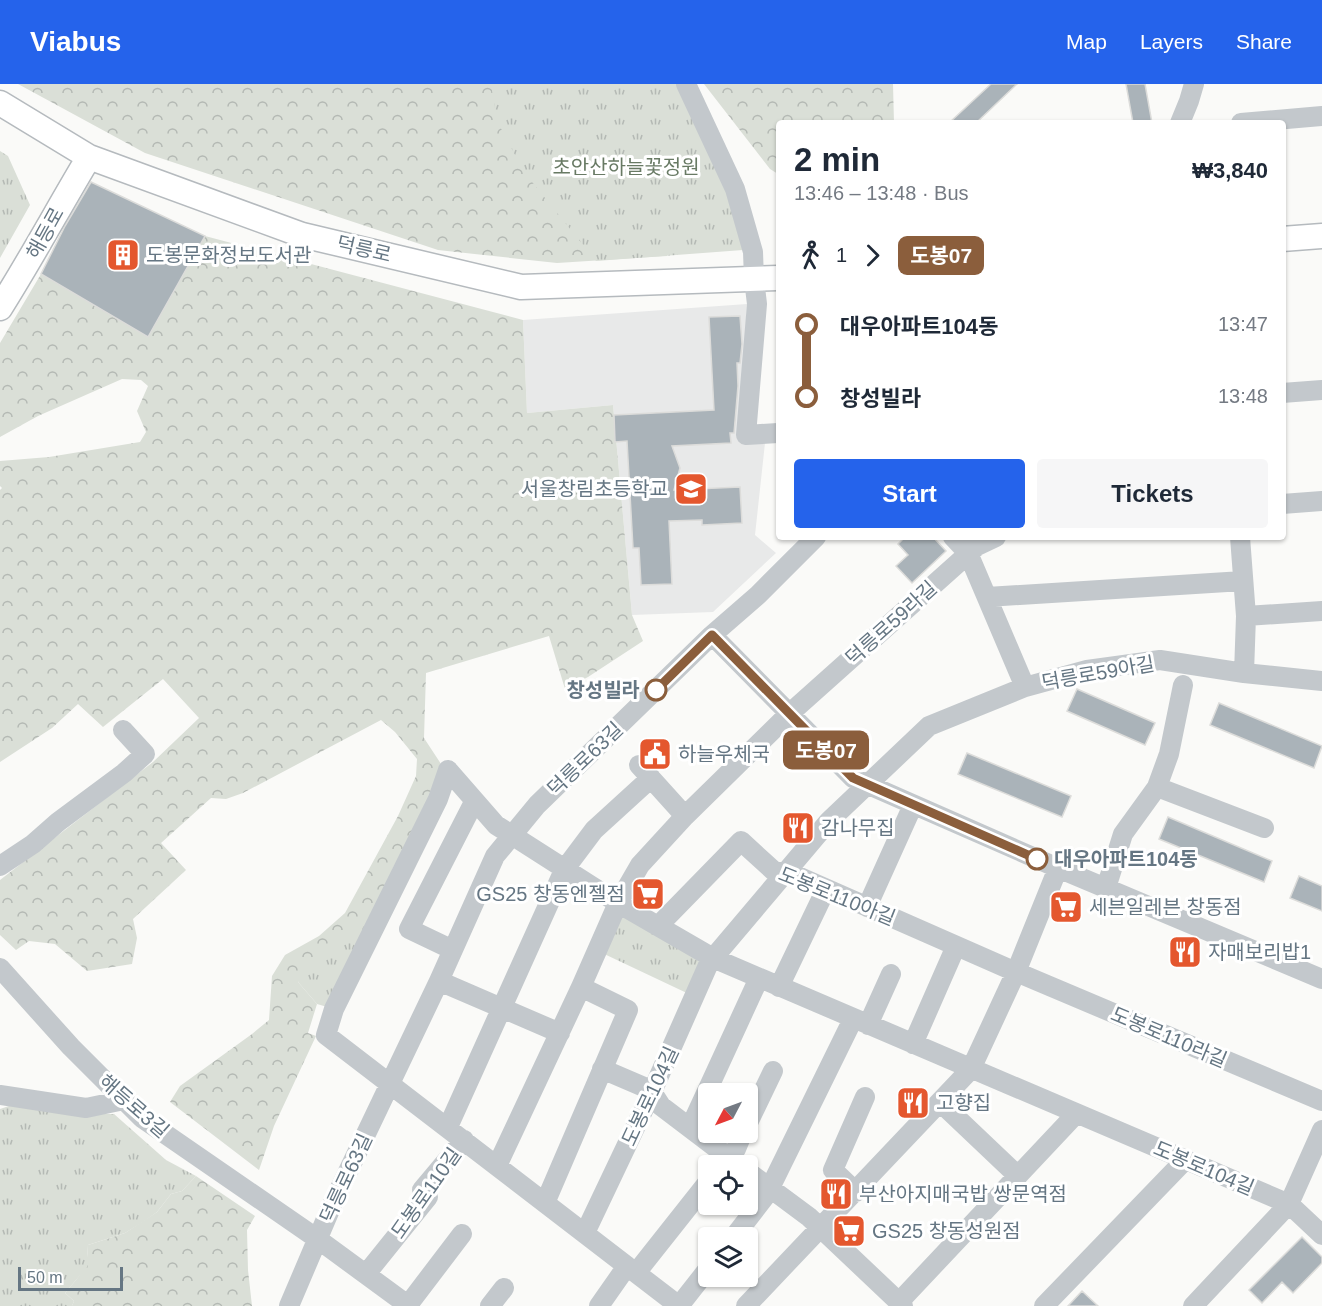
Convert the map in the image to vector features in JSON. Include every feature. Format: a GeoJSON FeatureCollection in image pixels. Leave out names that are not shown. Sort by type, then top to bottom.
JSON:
{"type":"FeatureCollection","features":[{"type":"Feature","properties":{"kind":"main road","name":"덕릉로"},"geometry":{"type":"LineString","coordinates":[[0,103],[89,157],[302,235],[521,287],[776,278]]}},
{"type":"Feature","properties":{"kind":"main road","name":"해등로"},"geometry":{"type":"LineString","coordinates":[[0,308],[89,157]]}},
{"type":"Feature","properties":{"kind":"main road"},"geometry":{"type":"LineString","coordinates":[[1286,240],[1322,236]]}},
{"type":"Feature","properties":{"kind":"street"},"geometry":{"type":"LineString","coordinates":[[686,84],[735,189],[753,252],[753,279],[757,304],[746,435],[776,433]]}},
{"type":"Feature","properties":{"kind":"street"},"geometry":{"type":"LineString","coordinates":[[1181,120],[1190,101],[1194,84]]}},
{"type":"Feature","properties":{"kind":"street"},"geometry":{"type":"LineString","coordinates":[[1276,120],[1322,116]]}},
{"type":"Feature","properties":{"kind":"street"},"geometry":{"type":"LineString","coordinates":[[1286,393],[1322,390]]}},
{"type":"Feature","properties":{"kind":"street"},"geometry":{"type":"LineString","coordinates":[[1286,504],[1322,501]]}},
{"type":"Feature","properties":{"kind":"street","name":"덕릉로63길"},"geometry":{"type":"LineString","coordinates":[[289,1306],[332,1205],[439,981],[495,856],[537,805],[712,635],[758,596],[813,540]]}},
{"type":"Feature","properties":{"kind":"street"},"geometry":{"type":"LineString","coordinates":[[956,540],[968,553],[1025,687]]}},
{"type":"Feature","properties":{"kind":"street","name":"덕릉로59라길"},"geometry":{"type":"LineString","coordinates":[[789,714],[976,546],[989,540]]}},
{"type":"Feature","properties":{"kind":"street"},"geometry":{"type":"LineString","coordinates":[[1240,540],[1246,616],[1244,673]]}},
{"type":"Feature","properties":{"kind":"street"},"geometry":{"type":"LineString","coordinates":[[987,597],[1243,581]]}},
{"type":"Feature","properties":{"kind":"street"},"geometry":{"type":"LineString","coordinates":[[1246,616],[1322,611]]}},
{"type":"Feature","properties":{"kind":"street"},"geometry":{"type":"LineString","coordinates":[[712,635],[853,778],[1322,980]]}},
{"type":"Feature","properties":{"kind":"street","name":"덕릉로59아길"},"geometry":{"type":"LineString","coordinates":[[867,785],[929,726],[1025,687],[1088,670],[1160,660],[1244,673],[1322,681]]}},
{"type":"Feature","properties":{"kind":"street"},"geometry":{"type":"LineString","coordinates":[[1106,888],[1123,834],[1157,787],[1169,754],[1183,685]]}},
{"type":"Feature","properties":{"kind":"street"},"geometry":{"type":"LineString","coordinates":[[498,1166],[618,903],[640,865],[685,816],[789,714]]}},
{"type":"Feature","properties":{"kind":"street"},"geometry":{"type":"LineString","coordinates":[[0,866],[33,844],[145,754],[123,730]]}},
{"type":"Feature","properties":{"kind":"street"},"geometry":{"type":"LineString","coordinates":[[513,835],[496,825],[448,770],[438,799],[334,1009],[326,1035],[679,1306],[698,1282]]}},
{"type":"Feature","properties":{"kind":"street"},"geometry":{"type":"LineString","coordinates":[[448,1127],[564,870],[594,830],[645,772],[685,816]]}},
{"type":"Feature","properties":{"kind":"street","name":"도봉로104길"},"geometry":{"type":"LineString","coordinates":[[585,1233],[652,1092],[709,963],[829,821],[867,785]]}},
{"type":"Feature","properties":{"kind":"street"},"geometry":{"type":"LineString","coordinates":[[1157,787],[1263,828]]}},
{"type":"Feature","properties":{"kind":"street"},"geometry":{"type":"LineString","coordinates":[[453,950],[409,929],[474,802]]}},
{"type":"Feature","properties":{"kind":"street"},"geometry":{"type":"LineString","coordinates":[[867,907],[913,805]]}},
{"type":"Feature","properties":{"kind":"street","name":"도봉로104길"},"geometry":{"type":"LineString","coordinates":[[513,835],[564,870],[713,958],[1289,1204],[1322,1235]]}},
{"type":"Feature","properties":{"kind":"street","name":"도봉로110아길"},"geometry":{"type":"LineString","coordinates":[[658,926],[741,841],[776,873],[786,872],[1016,972]]}},
{"type":"Feature","properties":{"kind":"street"},"geometry":{"type":"LineString","coordinates":[[746,1306],[971,1069],[1016,972],[1058,868]]}},
{"type":"Feature","properties":{"kind":"street"},"geometry":{"type":"LineString","coordinates":[[779,987],[826,889]]}},
{"type":"Feature","properties":{"kind":"street"},"geometry":{"type":"LineString","coordinates":[[913,1044],[956,946]]}},
{"type":"Feature","properties":{"kind":"street","name":"해등로3길"},"geometry":{"type":"LineString","coordinates":[[0,968],[71,1047],[142,1118],[319,1240]]}},
{"type":"Feature","properties":{"kind":"street","name":"도봉로110라길"},"geometry":{"type":"LineString","coordinates":[[1016,972],[1322,1101]]}},
{"type":"Feature","properties":{"kind":"street"},"geometry":{"type":"LineString","coordinates":[[742,1227],[767,1194],[861,1022],[891,974]]}},
{"type":"Feature","properties":{"kind":"street"},"geometry":{"type":"LineString","coordinates":[[690,1128],[759,978]]}},
{"type":"Feature","properties":{"kind":"street"},"geometry":{"type":"LineString","coordinates":[[439,981],[560,1033]]}},
{"type":"Feature","properties":{"kind":"street"},"geometry":{"type":"LineString","coordinates":[[545,1203],[628,1010],[581,987]]}},
{"type":"Feature","properties":{"kind":"street"},"geometry":{"type":"LineString","coordinates":[[602,1069],[652,1092],[661,1106],[721,1155]]}},
{"type":"Feature","properties":{"kind":"street"},"geometry":{"type":"LineString","coordinates":[[758,1102],[773,1071]]}},
{"type":"Feature","properties":{"kind":"street"},"geometry":{"type":"LineString","coordinates":[[0,1095],[86,1108],[124,1100]]}},
{"type":"Feature","properties":{"kind":"street"},"geometry":{"type":"LineString","coordinates":[[856,1191],[833,1170],[865,1097]]}},
{"type":"Feature","properties":{"kind":"street"},"geometry":{"type":"LineString","coordinates":[[940,1102],[1018,1176]]}},
{"type":"Feature","properties":{"kind":"street"},"geometry":{"type":"LineString","coordinates":[[758,1179],[821,1229],[901,1304],[1076,1114]]}},
{"type":"Feature","properties":{"kind":"street"},"geometry":{"type":"LineString","coordinates":[[1193,1306],[1289,1204],[1322,1130]]}},
{"type":"Feature","properties":{"kind":"street","name":"도봉로110길"},"geometry":{"type":"LineString","coordinates":[[366,1274],[428,1197],[422,1190],[464,1140]]}},
{"type":"Feature","properties":{"kind":"street"},"geometry":{"type":"LineString","coordinates":[[1044,1306],[1185,1160]]}},
{"type":"Feature","properties":{"kind":"street"},"geometry":{"type":"LineString","coordinates":[[599,1306],[698,1194]]}},
{"type":"Feature","properties":{"kind":"street"},"geometry":{"type":"LineString","coordinates":[[319,1240],[408,1305],[462,1234]]}},
{"type":"Feature","properties":{"kind":"street"},"geometry":{"type":"LineString","coordinates":[[490,1306],[504,1288]]}},
{"type":"Feature","properties":{"kind":"shaded area","name":"서울창림초등학교"},"geometry":{"type":"Polygon","coordinates":[[[747,304],[741,441],[765,443],[755,535],[776,553],[713,612],[632,615],[613,405],[527,413],[523,320],[747,304]]]}},
{"type":"Feature","properties":{"kind":"green space"},"geometry":{"type":"Polygon","coordinates":[[[18,84],[677,84],[667,256],[557,263],[438,250],[145,153],[18,84]]]}},
{"type":"Feature","properties":{"kind":"green space","name":"초안산하늘꽃정원"},"geometry":{"type":"Polygon","coordinates":[[[491,84],[677,84],[731,195],[743,250],[596,261],[524,172],[497,121],[491,84]]]}},
{"type":"Feature","properties":{"kind":"green space"},"geometry":{"type":"Polygon","coordinates":[[[704,84],[893,84],[894,120],[776,120],[776,173],[770,169],[704,84]]]}},
{"type":"Feature","properties":{"kind":"green space"},"geometry":{"type":"Polygon","coordinates":[[[0,151],[8,156],[30,205],[0,258],[0,151]]]}},
{"type":"Feature","properties":{"kind":"green space"},"geometry":{"type":"Polygon","coordinates":[[[205,236],[523,320],[527,413],[613,405],[632,615],[643,641],[588,677],[565,689],[549,636],[426,673],[424,738],[443,767],[434,795],[393,868],[387,889],[362,932],[298,982],[317,1004],[308,1033],[316,1036],[274,1126],[259,1170],[170,1102],[180,1086],[269,1020],[272,976],[285,955],[319,936],[345,913],[398,816],[416,776],[417,759],[395,732],[381,720],[243,793],[226,799],[211,798],[161,843],[186,870],[133,919],[137,938],[132,964],[87,971],[55,944],[29,941],[16,950],[0,935],[0,880],[153,762],[199,718],[163,679],[103,727],[78,704],[52,728],[0,762],[0,490],[2,488],[0,486],[0,461],[49,457],[140,442],[146,432],[137,411],[148,386],[141,380],[122,379],[38,416],[0,437],[0,343],[41,274],[148,337],[205,236]]]}},
{"type":"Feature","properties":{"kind":"green space"},"geometry":{"type":"Polygon","coordinates":[[[618,912],[706,960],[691,995],[600,952],[618,912]]]}},
{"type":"Feature","properties":{"kind":"green space"},"geometry":{"type":"Polygon","coordinates":[[[352,923],[368,937],[334,1009],[317,1004],[298,982],[322,950],[352,923]]]}},
{"type":"Feature","properties":{"kind":"green space"},"geometry":{"type":"Polygon","coordinates":[[[15,1104],[90,1114],[114,1114],[166,1160],[196,1176],[182,1191],[171,1194],[157,1212],[143,1222],[125,1233],[88,1245],[87,1267],[65,1293],[74,1301],[72,1306],[0,1306],[0,1109],[15,1104]]]}},
{"type":"Feature","properties":{"kind":"green space"},"geometry":{"type":"Polygon","coordinates":[[[196,1176],[255,1216],[247,1230],[252,1306],[72,1306],[74,1301],[65,1293],[84,1266],[88,1245],[125,1233],[157,1212],[171,1194],[182,1191],[196,1176]]]}},
{"type":"Feature","properties":{"kind":"building"},"geometry":{"type":"Polygon","coordinates":[[[991,84],[1017,84],[979,120],[952,120],[991,84]]]}},
{"type":"Feature","properties":{"kind":"building"},"geometry":{"type":"Polygon","coordinates":[[[1126,84],[1145,84],[1151,120],[1132,120],[1126,84]]]}},
{"type":"Feature","properties":{"kind":"building","name":"도봉문화정보도서관"},"geometry":{"type":"Polygon","coordinates":[[[91,182],[205,236],[148,337],[41,274],[65,226],[91,182]]]}},
{"type":"Feature","properties":{"kind":"building"},"geometry":{"type":"Polygon","coordinates":[[[740,316],[742,344],[740,363],[737,363],[738,386],[734,433],[730,433],[731,443],[672,446],[680,468],[674,490],[740,487],[742,523],[702,525],[702,520],[669,521],[672,584],[641,585],[639,548],[633,548],[627,441],[615,442],[614,415],[714,410],[709,317],[740,316]]]}},
{"type":"Feature","properties":{"kind":"building"},"geometry":{"type":"Polygon","coordinates":[[[902,540],[936,540],[946,551],[912,583],[896,566],[908,555],[898,544],[902,540]]]}},
{"type":"Feature","properties":{"kind":"building"},"geometry":{"type":"Polygon","coordinates":[[[1077,689],[1155,723],[1145,745],[1067,711],[1077,689]]]}},
{"type":"Feature","properties":{"kind":"building"},"geometry":{"type":"Polygon","coordinates":[[[1219,703],[1322,746],[1314,768],[1210,725],[1219,703]]]}},
{"type":"Feature","properties":{"kind":"building"},"geometry":{"type":"Polygon","coordinates":[[[967,753],[1071,796],[1062,817],[958,774],[967,753]]]}},
{"type":"Feature","properties":{"kind":"building"},"geometry":{"type":"Polygon","coordinates":[[[1168,817],[1272,861],[1264,882],[1159,839],[1168,817]]]}},
{"type":"Feature","properties":{"kind":"building"},"geometry":{"type":"Polygon","coordinates":[[[1299,876],[1322,886],[1322,911],[1290,898],[1299,876]]]}},
{"type":"Feature","properties":{"kind":"building"},"geometry":{"type":"Polygon","coordinates":[[[1302,1237],[1322,1257],[1322,1263],[1293,1293],[1282,1282],[1262,1303],[1249,1290],[1302,1237]]]}},
{"type":"Feature","properties":{"kind":"building"},"geometry":{"type":"Polygon","coordinates":[[[1082,1291],[1098,1306],[1068,1306],[1082,1291]]]}},
{"type":"Feature","properties":{"kind":"bus line","name":"도봉07"},"geometry":{"type":"LineString","coordinates":[[656,690],[712,635],[853,778],[1037,859]]}},
{"type":"Feature","properties":{"kind":"place","name":"도봉문화정보도서관"},"geometry":{"type":"Point","coordinates":[123,255]}},
{"type":"Feature","properties":{"kind":"place","name":"서울창림초등학교"},"geometry":{"type":"Point","coordinates":[691,489]}},
{"type":"Feature","properties":{"kind":"place","name":"창성빌라"},"geometry":{"type":"Point","coordinates":[656,690]}},
{"type":"Feature","properties":{"kind":"place","name":"하늘우체국"},"geometry":{"type":"Point","coordinates":[655,754]}},
{"type":"Feature","properties":{"kind":"place","name":"감나무집"},"geometry":{"type":"Point","coordinates":[798,828]}},
{"type":"Feature","properties":{"kind":"place","name":"대우아파트104동"},"geometry":{"type":"Point","coordinates":[1037,859]}},
{"type":"Feature","properties":{"kind":"place","name":"GS25 창동엔젤점"},"geometry":{"type":"Point","coordinates":[648,894]}},
{"type":"Feature","properties":{"kind":"place","name":"세븐일레븐 창동점"},"geometry":{"type":"Point","coordinates":[1066,907]}},
{"type":"Feature","properties":{"kind":"place","name":"자매보리밥1"},"geometry":{"type":"Point","coordinates":[1185,952]}},
{"type":"Feature","properties":{"kind":"place","name":"고향집"},"geometry":{"type":"Point","coordinates":[913,1103]}},
{"type":"Feature","properties":{"kind":"place","name":"부산아지매국밥 쌍문역점"},"geometry":{"type":"Point","coordinates":[836,1194]}},
{"type":"Feature","properties":{"kind":"place","name":"GS25 창동성원점"},"geometry":{"type":"Point","coordinates":[849,1231]}}]}
